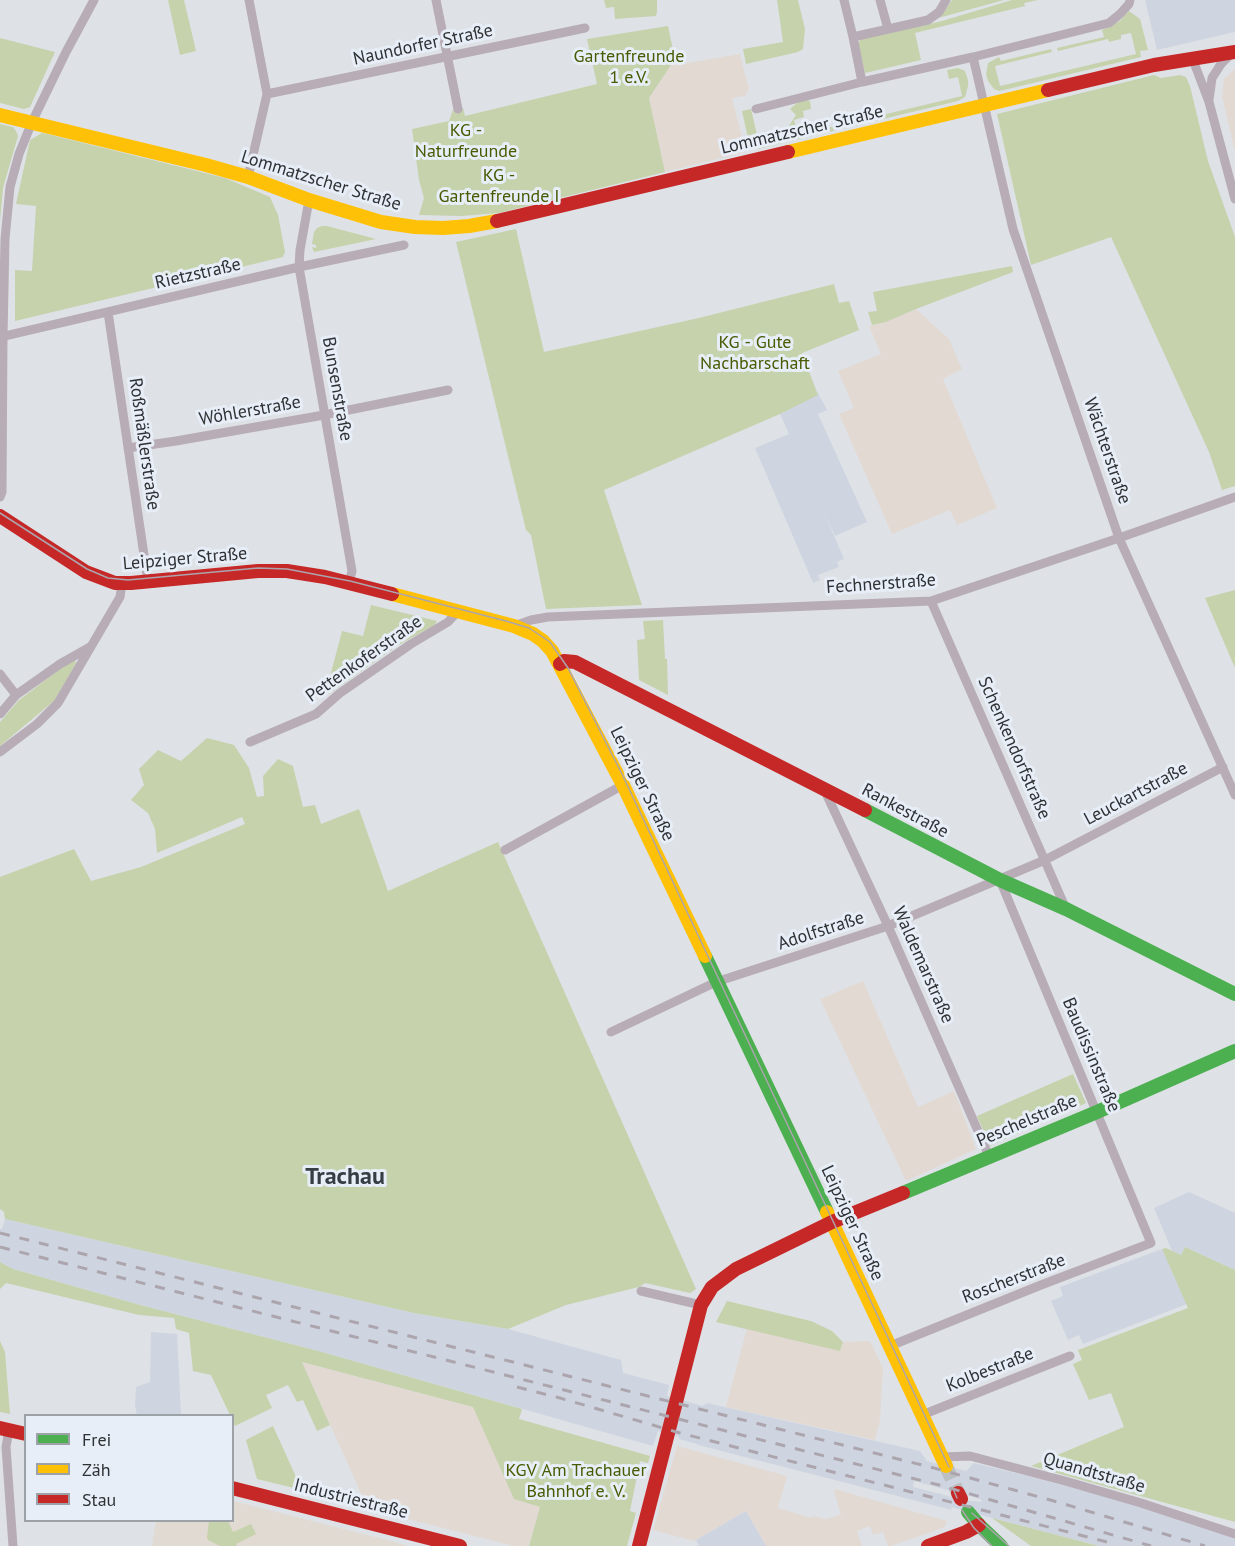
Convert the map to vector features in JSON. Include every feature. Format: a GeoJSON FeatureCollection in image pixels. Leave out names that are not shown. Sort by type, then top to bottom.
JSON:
{"type":"FeatureCollection","features":[{"type":"Feature","properties":{"kind":"main road","name":"Lommatzscher Straße"},"geometry":{"type":"LineString","coordinates":[[0,115],[206,165],[381,222],[415,227],[469,226],[520,216],[1154,65],[1234,52]]}},
{"type":"Feature","properties":{"kind":"main road","name":"Leipziger Straße"},"geometry":{"type":"LineString","coordinates":[[0,516],[86,572],[106,581],[122,584],[258,571],[287,571],[325,577],[514,626],[543,641],[560,664],[623,785],[944,1462]]}},
{"type":"Feature","properties":{"kind":"main road","name":"Rankestraße"},"geometry":{"type":"LineString","coordinates":[[560,664],[575,662],[1000,880],[1066,909],[1235,994]]}},
{"type":"Feature","properties":{"kind":"main road","name":"Peschelstraße"},"geometry":{"type":"LineString","coordinates":[[701,1305],[712,1287],[736,1269],[832,1222],[1097,1112],[1235,1051]]}},
{"type":"Feature","properties":{"kind":"main road"},"geometry":{"type":"LineString","coordinates":[[639,1546],[701,1305]]}},
{"type":"Feature","properties":{"kind":"main road"},"geometry":{"type":"LineString","coordinates":[[4,1429],[24,1434]]}},
{"type":"Feature","properties":{"kind":"main road","name":"Industriestraße"},"geometry":{"type":"LineString","coordinates":[[234,1489],[460,1546]]}},
{"type":"Feature","properties":{"kind":"main road"},"geometry":{"type":"LineString","coordinates":[[968,1512],[978,1525],[1001,1546]]}},
{"type":"Feature","properties":{"kind":"main road"},"geometry":{"type":"LineString","coordinates":[[928,1546],[966,1532],[978,1525]]}},
{"type":"Feature","properties":{"kind":"street"},"geometry":{"type":"LineString","coordinates":[[0,497],[2,492],[2,337],[5,239],[10,187],[19,154],[32,122],[94,0]]}},
{"type":"Feature","properties":{"kind":"street"},"geometry":{"type":"LineString","coordinates":[[248,177],[267,94],[249,0]]}},
{"type":"Feature","properties":{"kind":"street"},"geometry":{"type":"LineString","coordinates":[[436,0],[458,109]]}},
{"type":"Feature","properties":{"kind":"street","name":"Lommatzscher Straße"},"geometry":{"type":"LineString","coordinates":[[844,0],[862,82]]}},
{"type":"Feature","properties":{"kind":"street"},"geometry":{"type":"LineString","coordinates":[[880,0],[888,29]]}},
{"type":"Feature","properties":{"kind":"street"},"geometry":{"type":"LineString","coordinates":[[853,37],[928,20],[939,12],[946,0]]}},
{"type":"Feature","properties":{"kind":"street","name":"Lommatzscher Straße"},"geometry":{"type":"LineString","coordinates":[[756,109],[1109,23],[1120,14],[1130,0]]}},
{"type":"Feature","properties":{"kind":"street","name":"Naundorfer Straße"},"geometry":{"type":"LineString","coordinates":[[267,94],[585,28]]}},
{"type":"Feature","properties":{"kind":"street"},"geometry":{"type":"LineString","coordinates":[[1209,102],[1212,78],[1221,64],[1234,52]]}},
{"type":"Feature","properties":{"kind":"street"},"geometry":{"type":"LineString","coordinates":[[973,57],[984,106]]}},
{"type":"Feature","properties":{"kind":"street"},"geometry":{"type":"LineString","coordinates":[[1193,60],[1209,102],[1235,199]]}},
{"type":"Feature","properties":{"kind":"street","name":"Wächterstraße"},"geometry":{"type":"LineString","coordinates":[[984,106],[1013,229],[1119,538],[1235,795]]}},
{"type":"Feature","properties":{"kind":"street","name":"Bunsenstraße"},"geometry":{"type":"LineString","coordinates":[[309,200],[299,267],[352,571],[349,583]]}},
{"type":"Feature","properties":{"kind":"street","name":"Rietzstraße"},"geometry":{"type":"LineString","coordinates":[[2,337],[299,267],[404,245]]}},
{"type":"Feature","properties":{"kind":"street","name":"Roßmäßlerstraße"},"geometry":{"type":"LineString","coordinates":[[108,312],[148,582]]}},
{"type":"Feature","properties":{"kind":"street","name":"Wöhlerstraße"},"geometry":{"type":"LineString","coordinates":[[128,448],[324,415],[448,390]]}},
{"type":"Feature","properties":{"kind":"street","name":"Fechnerstraße"},"geometry":{"type":"LineString","coordinates":[[514,626],[548,617],[931,601],[1235,497]]}},
{"type":"Feature","properties":{"kind":"street"},"geometry":{"type":"LineString","coordinates":[[0,752],[37,724],[58,704],[120,597],[122,584]]}},
{"type":"Feature","properties":{"kind":"street","name":"Schenkendorfstraße"},"geometry":{"type":"LineString","coordinates":[[931,601],[1066,909]]}},
{"type":"Feature","properties":{"kind":"street","name":"Pettenkoferstraße"},"geometry":{"type":"LineString","coordinates":[[250,742],[316,714],[340,693],[448,621],[458,611]]}},
{"type":"Feature","properties":{"kind":"street"},"geometry":{"type":"LineString","coordinates":[[0,714],[16,695],[60,664],[92,646]]}},
{"type":"Feature","properties":{"kind":"street"},"geometry":{"type":"LineString","coordinates":[[0,674],[16,695]]}},
{"type":"Feature","properties":{"kind":"street","name":"Leuckartstraße"},"geometry":{"type":"LineString","coordinates":[[1000,880],[1045,860],[1222,767]]}},
{"type":"Feature","properties":{"kind":"street"},"geometry":{"type":"LineString","coordinates":[[505,850],[623,785]]}},
{"type":"Feature","properties":{"kind":"street","name":"Waldemarstraße"},"geometry":{"type":"LineString","coordinates":[[823,788],[888,927],[989,1156]]}},
{"type":"Feature","properties":{"kind":"street","name":"Adolfstraße"},"geometry":{"type":"LineString","coordinates":[[611,1032],[717,981],[888,927],[1000,880]]}},
{"type":"Feature","properties":{"kind":"street","name":"Baudissinstraße"},"geometry":{"type":"LineString","coordinates":[[1000,880],[1151,1243]]}},
{"type":"Feature","properties":{"kind":"street","name":"Roscherstraße"},"geometry":{"type":"LineString","coordinates":[[890,1346],[1151,1243]]}},
{"type":"Feature","properties":{"kind":"street"},"geometry":{"type":"LineString","coordinates":[[641,1290],[701,1305]]}},
{"type":"Feature","properties":{"kind":"street","name":"Kolbestraße"},"geometry":{"type":"LineString","coordinates":[[922,1415],[1070,1356]]}},
{"type":"Feature","properties":{"kind":"street"},"geometry":{"type":"LineString","coordinates":[[4,1429],[13,1546]]}},
{"type":"Feature","properties":{"kind":"street","name":"Quandtstraße"},"geometry":{"type":"LineString","coordinates":[[944,1462],[970,1456],[1141,1503],[1235,1534]]}},
{"type":"Feature","properties":{"kind":"shaded area"},"geometry":{"type":"Polygon","coordinates":[[[1145,0],[1235,0],[1235,32],[1157,50],[1145,0]]]}},
{"type":"Feature","properties":{"kind":"shaded area"},"geometry":{"type":"Polygon","coordinates":[[[740,54],[749,89],[745,96],[732,98],[746,152],[665,172],[649,98],[675,59],[682,64],[740,54]]]}},
{"type":"Feature","properties":{"kind":"shaded area"},"geometry":{"type":"Polygon","coordinates":[[[1235,69],[1235,152],[1222,96],[1224,79],[1235,69]]]}},
{"type":"Feature","properties":{"kind":"shaded area"},"geometry":{"type":"Polygon","coordinates":[[[916,309],[949,339],[962,369],[943,379],[997,508],[957,525],[950,510],[892,534],[839,414],[854,408],[838,371],[881,354],[869,326],[886,322],[916,309]]]}},
{"type":"Feature","properties":{"kind":"shaded area"},"geometry":{"type":"Polygon","coordinates":[[[818,393],[827,410],[818,414],[867,522],[835,536],[823,510],[844,559],[837,562],[839,567],[818,575],[820,580],[813,583],[755,448],[789,434],[780,414],[818,393]]]}},
{"type":"Feature","properties":{"kind":"shaded area"},"geometry":{"type":"Polygon","coordinates":[[[863,981],[918,1107],[954,1091],[976,1149],[906,1181],[820,999],[863,981]]]}},
{"type":"Feature","properties":{"kind":"shaded area"},"geometry":{"type":"Polygon","coordinates":[[[1189,1192],[1235,1213],[1235,1270],[1185,1247],[1181,1255],[1172,1251],[1154,1208],[1189,1192]]]}},
{"type":"Feature","properties":{"kind":"shaded area"},"geometry":{"type":"Polygon","coordinates":[[[5,1219],[414,1313],[508,1329],[621,1360],[623,1373],[669,1385],[667,1396],[703,1406],[707,1403],[920,1451],[927,1461],[966,1471],[974,1463],[1028,1476],[1134,1504],[1227,1535],[1235,1539],[1235,1546],[1099,1546],[698,1445],[658,1431],[653,1446],[322,1352],[140,1305],[13,1269],[0,1262],[0,1229],[5,1219]],[[914,1481],[913,1487],[964,1500],[982,1502],[980,1499],[914,1481]]]}},
{"type":"Feature","properties":{"kind":"shaded area"},"geometry":{"type":"Polygon","coordinates":[[[1162,1249],[1187,1304],[1083,1344],[1079,1335],[1068,1340],[1051,1301],[1063,1296],[1060,1287],[1162,1249]]]}},
{"type":"Feature","properties":{"kind":"shaded area"},"geometry":{"type":"Polygon","coordinates":[[[747,1328],[840,1351],[843,1342],[870,1341],[883,1368],[880,1420],[875,1440],[726,1407],[747,1328]]]}},
{"type":"Feature","properties":{"kind":"shaded area"},"geometry":{"type":"Polygon","coordinates":[[[151,1332],[177,1334],[181,1414],[137,1414],[136,1387],[150,1382],[151,1332]]]}},
{"type":"Feature","properties":{"kind":"shaded area"},"geometry":{"type":"Polygon","coordinates":[[[302,1362],[473,1407],[514,1498],[540,1507],[529,1546],[514,1546],[368,1509],[302,1362]]]}},
{"type":"Feature","properties":{"kind":"shaded area"},"geometry":{"type":"Polygon","coordinates":[[[677,1446],[787,1476],[778,1508],[812,1518],[813,1516],[826,1519],[841,1515],[835,1489],[947,1521],[945,1527],[891,1546],[888,1546],[883,1532],[873,1535],[870,1526],[857,1531],[862,1546],[766,1546],[746,1511],[694,1541],[653,1530],[677,1446]]]}},
{"type":"Feature","properties":{"kind":"shaded area"},"geometry":{"type":"Polygon","coordinates":[[[234,1501],[409,1546],[152,1546],[156,1522],[234,1522],[234,1501]]]}},
{"type":"Feature","properties":{"kind":"shaded area"},"geometry":{"type":"Polygon","coordinates":[[[746,1511],[766,1546],[699,1546],[696,1540],[746,1511]]]}},
{"type":"Feature","properties":{"kind":"green space"},"geometry":{"type":"Polygon","coordinates":[[[168,0],[184,0],[196,51],[180,55],[168,0]]]}},
{"type":"Feature","properties":{"kind":"green space"},"geometry":{"type":"Polygon","coordinates":[[[604,0],[657,0],[656,16],[615,19],[614,7],[606,8],[604,0]]]}},
{"type":"Feature","properties":{"kind":"green space"},"geometry":{"type":"Polygon","coordinates":[[[777,0],[798,0],[805,29],[803,49],[746,64],[743,49],[783,42],[777,0]]]}},
{"type":"Feature","properties":{"kind":"green space"},"geometry":{"type":"Polygon","coordinates":[[[952,0],[1004,0],[931,20],[943,13],[952,0]]]}},
{"type":"Feature","properties":{"kind":"green space"},"geometry":{"type":"Polygon","coordinates":[[[1012,0],[1038,0],[1024,3],[1025,6],[915,33],[921,60],[865,73],[858,43],[862,38],[942,21],[1012,0]]]}},
{"type":"Feature","properties":{"kind":"green space"},"geometry":{"type":"Polygon","coordinates":[[[1129,11],[1140,19],[1148,50],[1140,51],[1141,57],[999,91],[994,89],[988,81],[986,74],[988,63],[999,57],[1001,61],[1051,49],[1052,52],[995,66],[1000,86],[1136,54],[1131,33],[1121,35],[1121,39],[1109,42],[1108,39],[1058,51],[1057,48],[1104,37],[1102,30],[1120,21],[1129,11]]]}},
{"type":"Feature","properties":{"kind":"green space"},"geometry":{"type":"Polygon","coordinates":[[[668,26],[675,59],[649,98],[665,172],[499,213],[461,216],[419,215],[424,198],[419,180],[412,129],[449,121],[453,110],[463,108],[465,116],[597,84],[587,39],[668,26]]]}},
{"type":"Feature","properties":{"kind":"green space"},"geometry":{"type":"Polygon","coordinates":[[[0,38],[55,52],[30,107],[24,109],[0,103],[0,38]]]}},
{"type":"Feature","properties":{"kind":"green space"},"geometry":{"type":"Polygon","coordinates":[[[958,68],[965,71],[968,86],[965,97],[958,101],[758,149],[749,143],[742,111],[751,109],[758,139],[785,132],[796,115],[790,109],[797,103],[810,101],[811,109],[803,111],[804,117],[794,120],[798,135],[962,96],[958,77],[949,79],[947,70],[958,68]]]}},
{"type":"Feature","properties":{"kind":"green space"},"geometry":{"type":"Polygon","coordinates":[[[1154,75],[1161,78],[1180,75],[1186,77],[1208,161],[1235,237],[1235,486],[1222,490],[1209,452],[1111,237],[1031,265],[997,114],[1154,75]]]}},
{"type":"Feature","properties":{"kind":"green space"},"geometry":{"type":"Polygon","coordinates":[[[0,124],[13,127],[18,136],[3,188],[0,221],[0,124]]]}},
{"type":"Feature","properties":{"kind":"green space"},"geometry":{"type":"Polygon","coordinates":[[[42,133],[225,178],[270,197],[278,215],[285,252],[283,257],[15,321],[15,270],[32,271],[36,206],[16,204],[30,140],[42,133]]]}},
{"type":"Feature","properties":{"kind":"green space"},"geometry":{"type":"Polygon","coordinates":[[[322,226],[376,239],[314,252],[312,247],[316,248],[316,245],[312,244],[314,232],[322,226]]]}},
{"type":"Feature","properties":{"kind":"green space","name":"KG - Gute Nachbarschaft"},"geometry":{"type":"Polygon","coordinates":[[[516,229],[544,352],[699,318],[834,284],[839,303],[849,301],[859,330],[802,353],[818,395],[780,414],[604,490],[642,605],[546,609],[531,535],[526,530],[456,242],[516,229]]]}},
{"type":"Feature","properties":{"kind":"green space"},"geometry":{"type":"Polygon","coordinates":[[[1012,266],[1013,272],[886,322],[872,325],[868,312],[877,311],[873,292],[1012,266]]]}},
{"type":"Feature","properties":{"kind":"green space"},"geometry":{"type":"Polygon","coordinates":[[[1235,590],[1235,668],[1205,598],[1235,590]]]}},
{"type":"Feature","properties":{"kind":"green space"},"geometry":{"type":"Polygon","coordinates":[[[371,605],[437,621],[435,625],[397,646],[329,694],[326,692],[342,631],[363,636],[371,605]]]}},
{"type":"Feature","properties":{"kind":"green space"},"geometry":{"type":"Polygon","coordinates":[[[663,620],[668,695],[639,680],[637,640],[645,639],[643,621],[663,620]]]}},
{"type":"Feature","properties":{"kind":"green space"},"geometry":{"type":"Polygon","coordinates":[[[75,660],[76,663],[55,700],[0,746],[0,722],[19,700],[75,660]]]}},
{"type":"Feature","properties":{"kind":"green space"},"geometry":{"type":"Polygon","coordinates":[[[207,738],[234,745],[249,768],[257,797],[264,796],[263,776],[278,759],[293,766],[303,807],[315,805],[321,824],[359,809],[388,891],[498,842],[696,1289],[690,1293],[645,1283],[639,1287],[566,1305],[508,1329],[414,1313],[5,1219],[4,1212],[0,1209],[0,877],[74,849],[91,881],[141,867],[245,824],[242,817],[157,853],[155,829],[148,813],[131,800],[144,785],[139,769],[158,750],[181,761],[207,738]]]}},
{"type":"Feature","properties":{"kind":"green space"},"geometry":{"type":"Polygon","coordinates":[[[1073,1074],[1086,1103],[990,1146],[977,1116],[1073,1074]]]}},
{"type":"Feature","properties":{"kind":"green space"},"geometry":{"type":"Polygon","coordinates":[[[1185,1247],[1235,1270],[1235,1522],[1031,1466],[1124,1427],[1111,1393],[1089,1400],[1073,1364],[1082,1360],[1078,1350],[1188,1308],[1162,1249],[1166,1248],[1181,1255],[1185,1247]]]}},
{"type":"Feature","properties":{"kind":"green space","name":"KGV Am Trachauer Bahnhof e. V."},"geometry":{"type":"Polygon","coordinates":[[[0,1262],[13,1269],[140,1305],[322,1352],[522,1409],[519,1419],[650,1456],[648,1463],[640,1461],[630,1511],[636,1513],[627,1546],[529,1546],[540,1507],[514,1499],[473,1407],[302,1362],[330,1425],[317,1431],[303,1400],[297,1402],[288,1385],[266,1395],[272,1408],[235,1426],[234,1414],[230,1414],[211,1375],[193,1371],[189,1333],[176,1329],[174,1318],[139,1315],[6,1283],[0,1289],[0,1262]]]}},
{"type":"Feature","properties":{"kind":"green space"},"geometry":{"type":"Polygon","coordinates":[[[727,1301],[811,1321],[832,1331],[843,1342],[840,1351],[716,1322],[727,1301]]]}},
{"type":"Feature","properties":{"kind":"green space"},"geometry":{"type":"Polygon","coordinates":[[[0,1341],[5,1352],[10,1414],[0,1412],[0,1341]]]}},
{"type":"Feature","properties":{"kind":"green space"},"geometry":{"type":"Polygon","coordinates":[[[273,1426],[302,1490],[257,1479],[246,1440],[273,1426]]]}},
{"type":"Feature","properties":{"kind":"green space"},"geometry":{"type":"Polygon","coordinates":[[[992,1518],[1099,1546],[1031,1546],[992,1518]]]}},
{"type":"Feature","properties":{"kind":"green space"},"geometry":{"type":"Polygon","coordinates":[[[209,1522],[228,1522],[233,1532],[251,1524],[256,1534],[236,1544],[237,1546],[220,1546],[208,1540],[209,1522]]]}},
{"type":"Feature","properties":{"kind":"tunnel"},"geometry":{"type":"LineString","coordinates":[[946,1466],[958,1493]]}},
{"type":"Feature","properties":{"kind":"tram line"},"geometry":{"type":"LineString","coordinates":[[0,513],[87,569],[108,578],[128,580],[258,568],[287,569],[350,581],[506,621],[529,628],[550,642],[568,668],[622,774],[949,1467]]}},
{"type":"Feature","properties":{"kind":"tram line"},"geometry":{"type":"LineString","coordinates":[[954,1491],[957,1498]]}},
{"type":"Feature","properties":{"kind":"tram line"},"geometry":{"type":"LineString","coordinates":[[962,1510],[974,1528],[992,1546]]}},
{"type":"Feature","properties":{"kind":"tram line"},"geometry":{"type":"LineString","coordinates":[[972,1513],[1009,1546]]}},
{"type":"Feature","properties":{"kind":"railway"},"geometry":{"type":"LineString","coordinates":[[0,1233],[934,1468],[1205,1546]]}},
{"type":"Feature","properties":{"kind":"railway"},"geometry":{"type":"LineString","coordinates":[[0,1247],[939,1485],[1151,1546]]}},
{"type":"Feature","properties":{"kind":"railway"},"geometry":{"type":"LineString","coordinates":[[517,1387],[680,1433],[1115,1544]]}},
{"type":"Feature","properties":{"kind":"traffic: fast"},"geometry":{"type":"LineString","coordinates":[[865,810],[1000,880],[1066,909],[1235,994]]}},
{"type":"Feature","properties":{"kind":"traffic: fast"},"geometry":{"type":"LineString","coordinates":[[705,956],[827,1212]]}},
{"type":"Feature","properties":{"kind":"traffic: fast"},"geometry":{"type":"LineString","coordinates":[[903,1193],[1097,1112],[1235,1051]]}},
{"type":"Feature","properties":{"kind":"traffic: fast"},"geometry":{"type":"LineString","coordinates":[[968,1512],[1001,1546]]}},
{"type":"Feature","properties":{"kind":"traffic: slow"},"geometry":{"type":"LineString","coordinates":[[788,152],[1048,90]]}},
{"type":"Feature","properties":{"kind":"traffic: slow"},"geometry":{"type":"LineString","coordinates":[[0,115],[206,165],[381,222],[443,228],[497,221]]}},
{"type":"Feature","properties":{"kind":"traffic: slow"},"geometry":{"type":"LineString","coordinates":[[392,594],[514,626],[533,634],[552,651],[623,785],[705,956]]}},
{"type":"Feature","properties":{"kind":"traffic: slow"},"geometry":{"type":"LineString","coordinates":[[827,1212],[946,1466]]}},
{"type":"Feature","properties":{"kind":"traffic: jam"},"geometry":{"type":"LineString","coordinates":[[1048,90],[1154,65],[1235,52]]}},
{"type":"Feature","properties":{"kind":"traffic: jam"},"geometry":{"type":"LineString","coordinates":[[497,221],[788,152]]}},
{"type":"Feature","properties":{"kind":"traffic: jam"},"geometry":{"type":"LineString","coordinates":[[0,516],[86,572],[115,583],[258,571],[287,571],[325,577],[392,594]]}},
{"type":"Feature","properties":{"kind":"traffic: jam"},"geometry":{"type":"LineString","coordinates":[[560,664],[564,661],[575,662],[865,810]]}},
{"type":"Feature","properties":{"kind":"traffic: jam"},"geometry":{"type":"LineString","coordinates":[[639,1546],[701,1305],[712,1287],[736,1269],[832,1222],[903,1193]]}},
{"type":"Feature","properties":{"kind":"traffic: jam"},"geometry":{"type":"LineString","coordinates":[[0,1428],[24,1434]]}},
{"type":"Feature","properties":{"kind":"traffic: jam"},"geometry":{"type":"LineString","coordinates":[[234,1489],[460,1546]]}},
{"type":"Feature","properties":{"kind":"traffic: jam"},"geometry":{"type":"LineString","coordinates":[[958,1493],[961,1499]]}},
{"type":"Feature","properties":{"kind":"traffic: jam"},"geometry":{"type":"LineString","coordinates":[[928,1546],[979,1525]]}},
{"type":"Feature","properties":{"kind":"district","name":"Trachau"},"geometry":{"type":"Point","coordinates":[345,1177]}},
{"type":"Feature","properties":{"kind":"park label","name":"Gartenfreunde 1 e.V."},"geometry":{"type":"Point","coordinates":[629,67]}},
{"type":"Feature","properties":{"kind":"park label","name":"KG - Naturfreunde"},"geometry":{"type":"Point","coordinates":[466,141]}},
{"type":"Feature","properties":{"kind":"park label","name":"KG - Gartenfreunde I"},"geometry":{"type":"Point","coordinates":[499,186]}}]}
